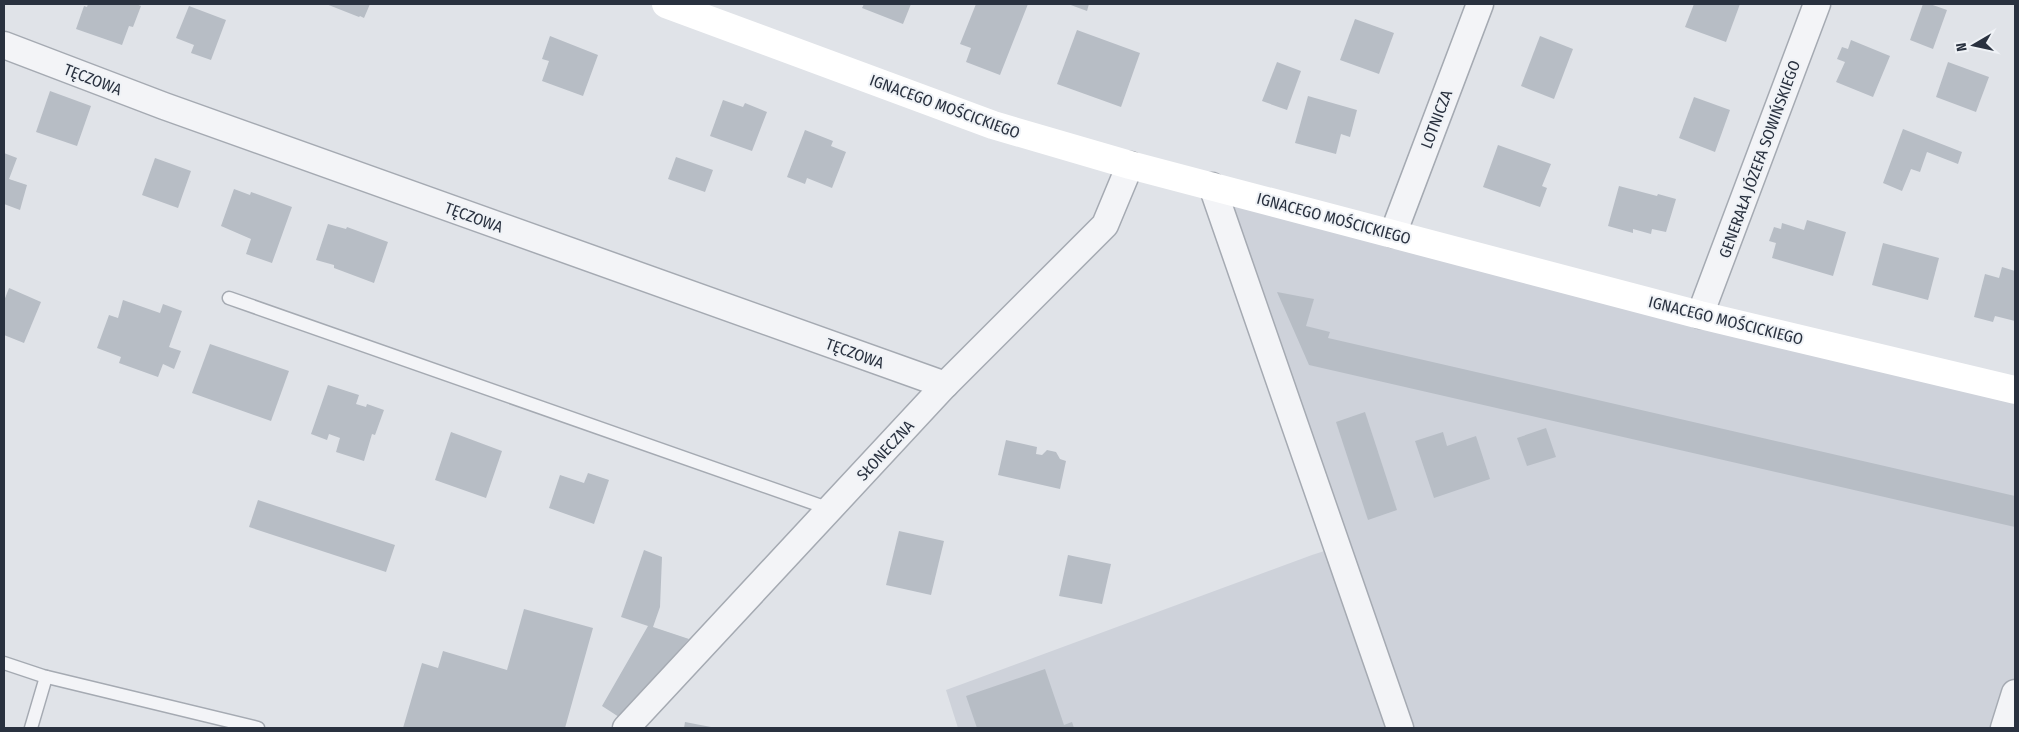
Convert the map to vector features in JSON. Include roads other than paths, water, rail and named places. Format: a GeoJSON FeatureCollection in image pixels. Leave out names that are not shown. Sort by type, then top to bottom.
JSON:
{"type":"FeatureCollection","features":[{"type":"Feature","properties":{"kind":"street","name":"IGNACEGO MOŚCICKIEGO"},"geometry":{"type":"LineString","coordinates":[[666,4],[993,125],[1130,165],[1700,315],[2015,390]]}},
{"type":"Feature","properties":{"kind":"street","name":"LOTNICZA"},"geometry":{"type":"LineString","coordinates":[[1393,234],[1480,4]]}},
{"type":"Feature","properties":{"kind":"street","name":"GENERAŁA JÓZEFA SOWIŃSKIEGO"},"geometry":{"type":"LineString","coordinates":[[1700,315],[1817,4]]}},
{"type":"Feature","properties":{"kind":"street","name":"TĘCZOWA"},"geometry":{"type":"LineString","coordinates":[[4,45],[164,106],[945,385]]}},
{"type":"Feature","properties":{"kind":"street","name":"SŁONECZNA"},"geometry":{"type":"LineString","coordinates":[[626,728],[945,385],[1105,225],[1130,165]]}},
{"type":"Feature","properties":{"kind":"street"},"geometry":{"type":"LineString","coordinates":[[1212,186],[1400,728]]}},
{"type":"Feature","properties":{"kind":"street"},"geometry":{"type":"LineString","coordinates":[[2004,728],[2015,693]]}},
{"type":"Feature","properties":{"kind":"lane"},"geometry":{"type":"LineString","coordinates":[[228,298],[830,509]]}},
{"type":"Feature","properties":{"kind":"lane"},"geometry":{"type":"LineString","coordinates":[[4,663],[46,677],[258,728]]}},
{"type":"Feature","properties":{"kind":"lane"},"geometry":{"type":"LineString","coordinates":[[30,728],[46,677]]}}]}
